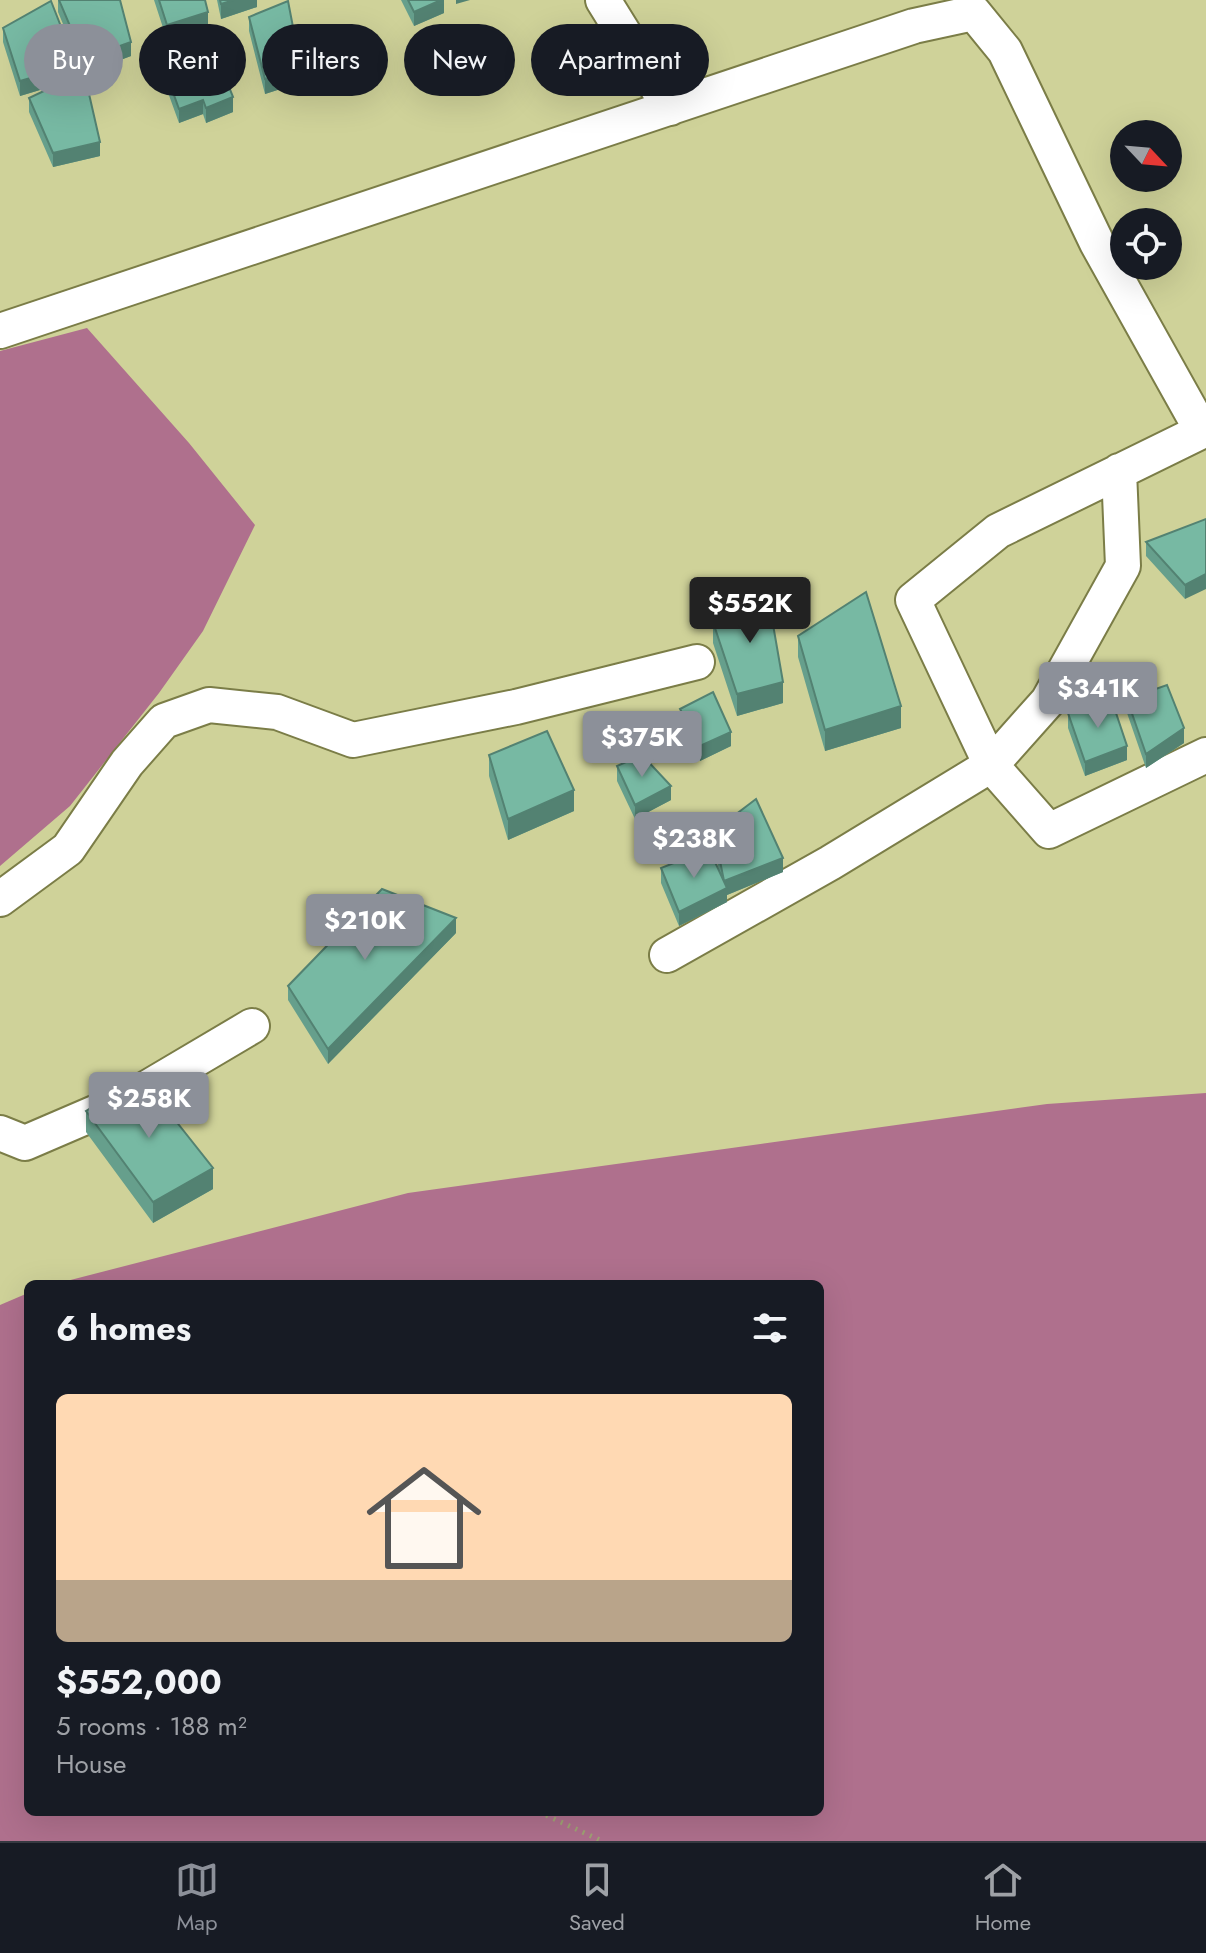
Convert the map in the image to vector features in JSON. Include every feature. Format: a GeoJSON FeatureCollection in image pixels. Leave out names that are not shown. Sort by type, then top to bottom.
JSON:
{"type":"FeatureCollection","features":[{"type":"Feature","properties":{"kind":"street"},"geometry":{"type":"LineString","coordinates":[[603,0],[670,108]]}},
{"type":"Feature","properties":{"kind":"street"},"geometry":{"type":"LineString","coordinates":[[0,331],[914,26],[974,13],[1005,51],[1097,243],[1204,431],[998,531],[913,600],[991,765],[1049,831],[1206,755]]}},
{"type":"Feature","properties":{"kind":"street"},"geometry":{"type":"LineString","coordinates":[[667,955],[830,863],[991,765],[1048,701],[1123,566],[1119,471]]}},
{"type":"Feature","properties":{"kind":"street"},"geometry":{"type":"LineString","coordinates":[[0,899],[68,849],[127,763],[164,721],[209,705],[277,712],[353,740],[516,707],[697,662]]}},
{"type":"Feature","properties":{"kind":"street"},"geometry":{"type":"LineString","coordinates":[[0,1133],[25,1143],[132,1097],[252,1026]]}},
{"type":"Feature","properties":{"kind":"path"},"geometry":{"type":"LineString","coordinates":[[548,1816],[602,1841]]}},
{"type":"Feature","properties":{"kind":"shaded area"},"geometry":{"type":"Polygon","coordinates":[[[87,328],[189,443],[255,525],[203,631],[159,693],[70,806],[0,866],[0,351],[87,328]]]}},
{"type":"Feature","properties":{"kind":"shaded area"},"geometry":{"type":"Polygon","coordinates":[[[1206,1093],[1206,1841],[0,1841],[0,1305],[24,1295],[24,1816],[824,1816],[824,1280],[71,1280],[408,1193],[1047,1104],[1206,1093]]]}},
{"type":"Feature","properties":{"kind":"building"},"geometry":{"type":"Polygon","coordinates":[[[59,0],[120,0],[131,42],[123,45],[123,24],[69,24],[59,0]]]}},
{"type":"Feature","properties":{"kind":"building"},"geometry":{"type":"Polygon","coordinates":[[[159,0],[205,0],[208,12],[167,24],[159,0]]]}},
{"type":"Feature","properties":{"kind":"building"},"geometry":{"type":"Polygon","coordinates":[[[408,0],[441,0],[414,12],[408,0]]]}},
{"type":"Feature","properties":{"kind":"building"},"geometry":{"type":"Polygon","coordinates":[[[51,1],[60,24],[24,24],[24,80],[20,81],[3,28],[51,1]]]}},
{"type":"Feature","properties":{"kind":"building"},"geometry":{"type":"Polygon","coordinates":[[[288,1],[292,24],[262,24],[262,67],[249,17],[288,1]]]}},
{"type":"Feature","properties":{"kind":"building"},"geometry":{"type":"Polygon","coordinates":[[[89,96],[100,142],[53,153],[29,98],[89,96]]]}},
{"type":"Feature","properties":{"kind":"building"},"geometry":{"type":"Polygon","coordinates":[[[174,96],[233,97],[206,108],[203,100],[179,109],[174,96]]]}},
{"type":"Feature","properties":{"kind":"building"},"geometry":{"type":"Polygon","coordinates":[[[1206,519],[1206,574],[1185,585],[1146,542],[1206,519]]]}},
{"type":"Feature","properties":{"kind":"building"},"geometry":{"type":"Polygon","coordinates":[[[767,590],[783,682],[737,694],[713,622],[767,590]]]}},
{"type":"Feature","properties":{"kind":"building"},"geometry":{"type":"Polygon","coordinates":[[[866,592],[901,706],[825,730],[798,636],[866,592]]]}},
{"type":"Feature","properties":{"kind":"building"},"geometry":{"type":"Polygon","coordinates":[[[1167,685],[1184,728],[1146,754],[1127,699],[1167,685]]]}},
{"type":"Feature","properties":{"kind":"building"},"geometry":{"type":"Polygon","coordinates":[[[713,692],[731,732],[700,746],[680,709],[713,692]]]}},
{"type":"Feature","properties":{"kind":"building"},"geometry":{"type":"Polygon","coordinates":[[[1111,698],[1127,746],[1085,762],[1068,713],[1111,698]]]}},
{"type":"Feature","properties":{"kind":"building"},"geometry":{"type":"Polygon","coordinates":[[[547,731],[574,790],[508,819],[489,755],[547,731]]]}},
{"type":"Feature","properties":{"kind":"building"},"geometry":{"type":"Polygon","coordinates":[[[642,755],[671,786],[635,805],[617,766],[642,755]]]}},
{"type":"Feature","properties":{"kind":"building"},"geometry":{"type":"Polygon","coordinates":[[[756,799],[783,858],[724,881],[714,831],[756,799]]]}},
{"type":"Feature","properties":{"kind":"building"},"geometry":{"type":"Polygon","coordinates":[[[709,849],[727,888],[679,912],[661,868],[709,849]]]}},
{"type":"Feature","properties":{"kind":"building"},"geometry":{"type":"Polygon","coordinates":[[[382,889],[456,918],[328,1049],[288,986],[382,889]]]}},
{"type":"Feature","properties":{"kind":"building"},"geometry":{"type":"Polygon","coordinates":[[[141,1077],[213,1168],[153,1202],[86,1111],[141,1077]]]}}]}
